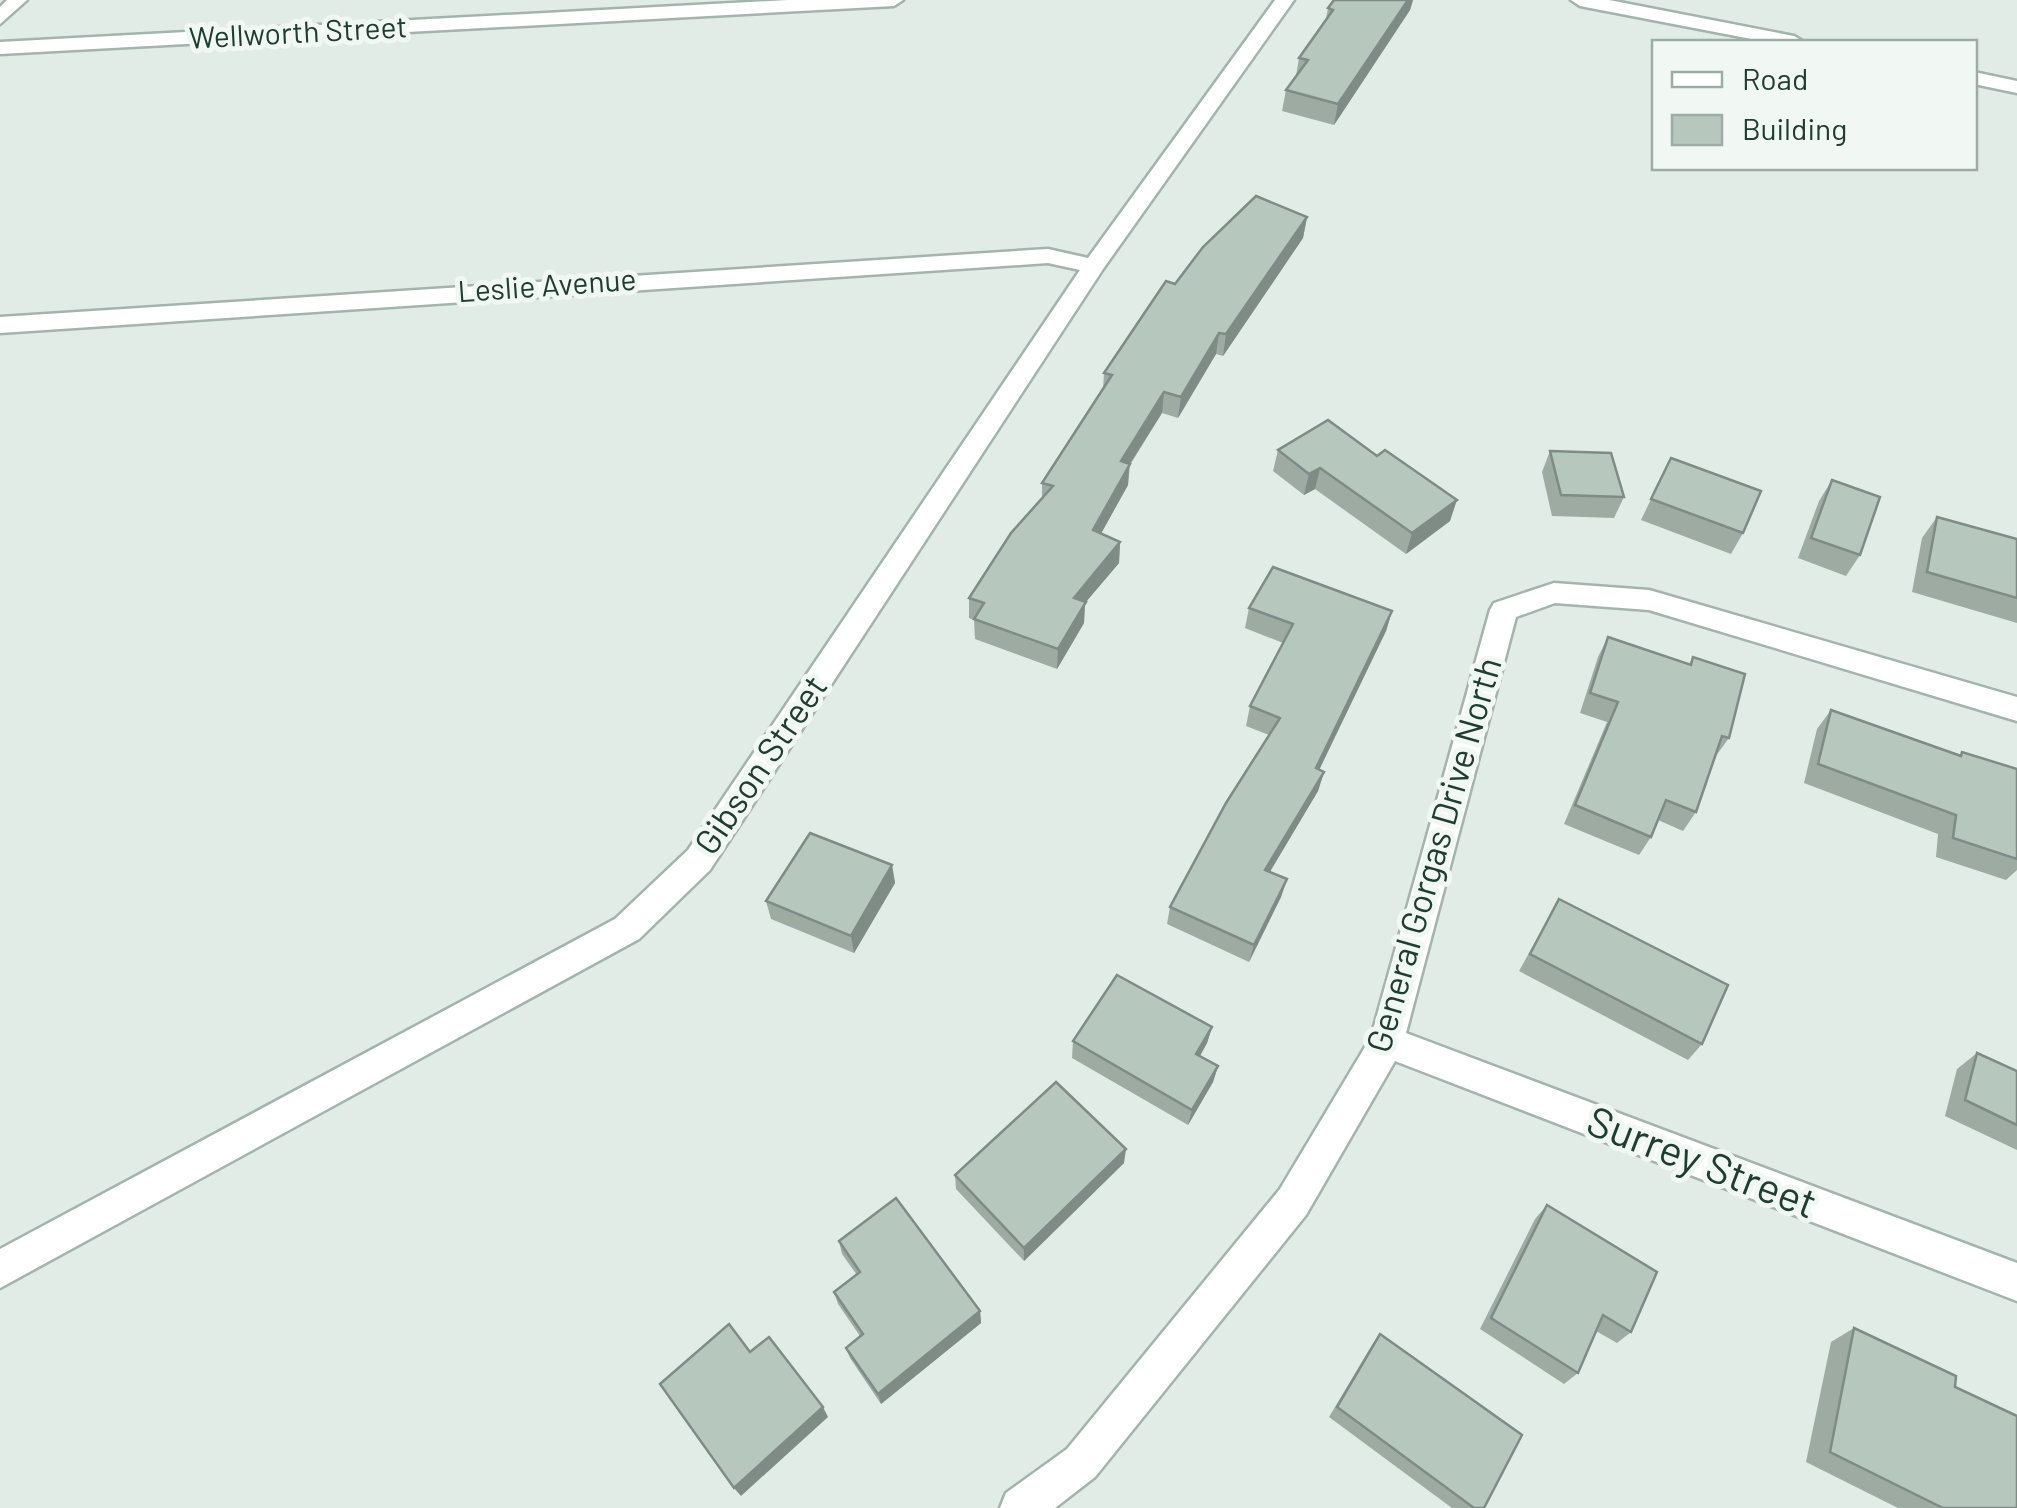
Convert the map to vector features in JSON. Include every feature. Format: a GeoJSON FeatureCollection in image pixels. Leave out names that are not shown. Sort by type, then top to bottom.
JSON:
{"type":"FeatureCollection","features":[{"type":"Feature","properties":{"kind":"street"},"geometry":{"type":"LineString","coordinates":[[0,18],[18,0]]}},
{"type":"Feature","properties":{"kind":"street","name":"Wellworth Street"},"geometry":{"type":"LineString","coordinates":[[0,48],[866,5],[894,0]]}},
{"type":"Feature","properties":{"kind":"street","name":"Gibson Street"},"geometry":{"type":"LineString","coordinates":[[0,1269],[628,929],[699,860],[1094,266],[1284,0]]}},
{"type":"Feature","properties":{"kind":"street"},"geometry":{"type":"LineString","coordinates":[[1580,0],[1784,40]]}},
{"type":"Feature","properties":{"kind":"street"},"geometry":{"type":"LineString","coordinates":[[1977,79],[2017,87]]}},
{"type":"Feature","properties":{"kind":"street","name":"Leslie Avenue"},"geometry":{"type":"LineString","coordinates":[[0,326],[521,287],[1048,256],[1094,266]]}},
{"type":"Feature","properties":{"kind":"street","name":"General Gorgas Drive North"},"geometry":{"type":"LineString","coordinates":[[1021,1508],[1081,1462],[1293,1202],[1387,1042],[1504,610],[1554,594],[1648,600],[2017,709]]}},
{"type":"Feature","properties":{"kind":"street","name":"Surrey Street"},"geometry":{"type":"LineString","coordinates":[[1387,1042],[2017,1282]]}},
{"type":"Feature","properties":{"kind":"building"},"geometry":{"type":"Polygon","coordinates":[[[1334,0],[1408,0],[1338,104],[1286,90],[1308,60],[1299,58],[1333,10],[1328,8],[1334,0]]]}},
{"type":"Feature","properties":{"kind":"building"},"geometry":{"type":"Polygon","coordinates":[[[1256,196],[1307,217],[1226,334],[1219,333],[1181,397],[1164,392],[1121,461],[1130,464],[1093,530],[1120,542],[1074,598],[1086,602],[1058,649],[974,619],[984,603],[969,598],[1011,533],[1053,486],[1042,483],[1112,375],[1104,373],[1166,281],[1175,284],[1203,247],[1256,196]]]}},
{"type":"Feature","properties":{"kind":"building"},"geometry":{"type":"Polygon","coordinates":[[[1328,420],[1377,456],[1385,450],[1457,500],[1412,533],[1320,468],[1309,474],[1278,450],[1328,420]]]}},
{"type":"Feature","properties":{"kind":"building"},"geometry":{"type":"Polygon","coordinates":[[[1550,451],[1611,453],[1624,497],[1561,495],[1550,451]]]}},
{"type":"Feature","properties":{"kind":"building"},"geometry":{"type":"Polygon","coordinates":[[[1671,458],[1761,491],[1743,533],[1651,499],[1671,458]]]}},
{"type":"Feature","properties":{"kind":"building"},"geometry":{"type":"Polygon","coordinates":[[[1832,480],[1880,497],[1860,555],[1811,538],[1832,480]]]}},
{"type":"Feature","properties":{"kind":"building"},"geometry":{"type":"Polygon","coordinates":[[[1937,517],[2017,539],[2017,598],[1927,572],[1937,517]]]}},
{"type":"Feature","properties":{"kind":"building"},"geometry":{"type":"Polygon","coordinates":[[[1273,567],[1392,611],[1316,768],[1324,772],[1265,870],[1287,879],[1254,945],[1170,907],[1226,803],[1280,718],[1250,706],[1293,624],[1249,608],[1273,567]]]}},
{"type":"Feature","properties":{"kind":"building"},"geometry":{"type":"Polygon","coordinates":[[[1608,637],[1691,665],[1693,657],[1745,674],[1729,738],[1722,736],[1696,812],[1666,800],[1651,837],[1575,805],[1618,702],[1590,693],[1608,637]]]}},
{"type":"Feature","properties":{"kind":"building"},"geometry":{"type":"Polygon","coordinates":[[[1831,710],[1961,756],[1962,752],[2017,769],[2017,859],[1953,838],[1956,815],[1818,764],[1831,710]]]}},
{"type":"Feature","properties":{"kind":"building"},"geometry":{"type":"Polygon","coordinates":[[[810,833],[892,865],[851,936],[766,901],[810,833]]]}},
{"type":"Feature","properties":{"kind":"building"},"geometry":{"type":"Polygon","coordinates":[[[1559,899],[1728,985],[1702,1044],[1530,954],[1559,899]]]}},
{"type":"Feature","properties":{"kind":"building"},"geometry":{"type":"Polygon","coordinates":[[[1117,975],[1212,1027],[1196,1054],[1218,1066],[1192,1110],[1073,1041],[1117,975]]]}},
{"type":"Feature","properties":{"kind":"building"},"geometry":{"type":"Polygon","coordinates":[[[1977,1053],[2017,1071],[2017,1125],[1965,1100],[1977,1053]]]}},
{"type":"Feature","properties":{"kind":"building"},"geometry":{"type":"Polygon","coordinates":[[[1056,1082],[1126,1149],[1024,1248],[955,1175],[1056,1082]]]}},
{"type":"Feature","properties":{"kind":"building"},"geometry":{"type":"Polygon","coordinates":[[[896,1198],[980,1311],[878,1394],[846,1348],[863,1334],[834,1292],[860,1272],[839,1241],[896,1198]]]}},
{"type":"Feature","properties":{"kind":"building"},"geometry":{"type":"Polygon","coordinates":[[[1547,1205],[1657,1272],[1631,1332],[1603,1315],[1578,1373],[1491,1318],[1547,1205]]]}},
{"type":"Feature","properties":{"kind":"building"},"geometry":{"type":"Polygon","coordinates":[[[729,1324],[750,1352],[769,1337],[823,1407],[734,1488],[660,1384],[729,1324]]]}},
{"type":"Feature","properties":{"kind":"building"},"geometry":{"type":"Polygon","coordinates":[[[1854,1328],[1956,1376],[1955,1387],[2017,1416],[2017,1508],[1943,1508],[1830,1452],[1854,1328]]]}},
{"type":"Feature","properties":{"kind":"building"},"geometry":{"type":"Polygon","coordinates":[[[1380,1334],[1522,1435],[1484,1508],[1474,1508],[1337,1407],[1380,1334]]]}}]}
